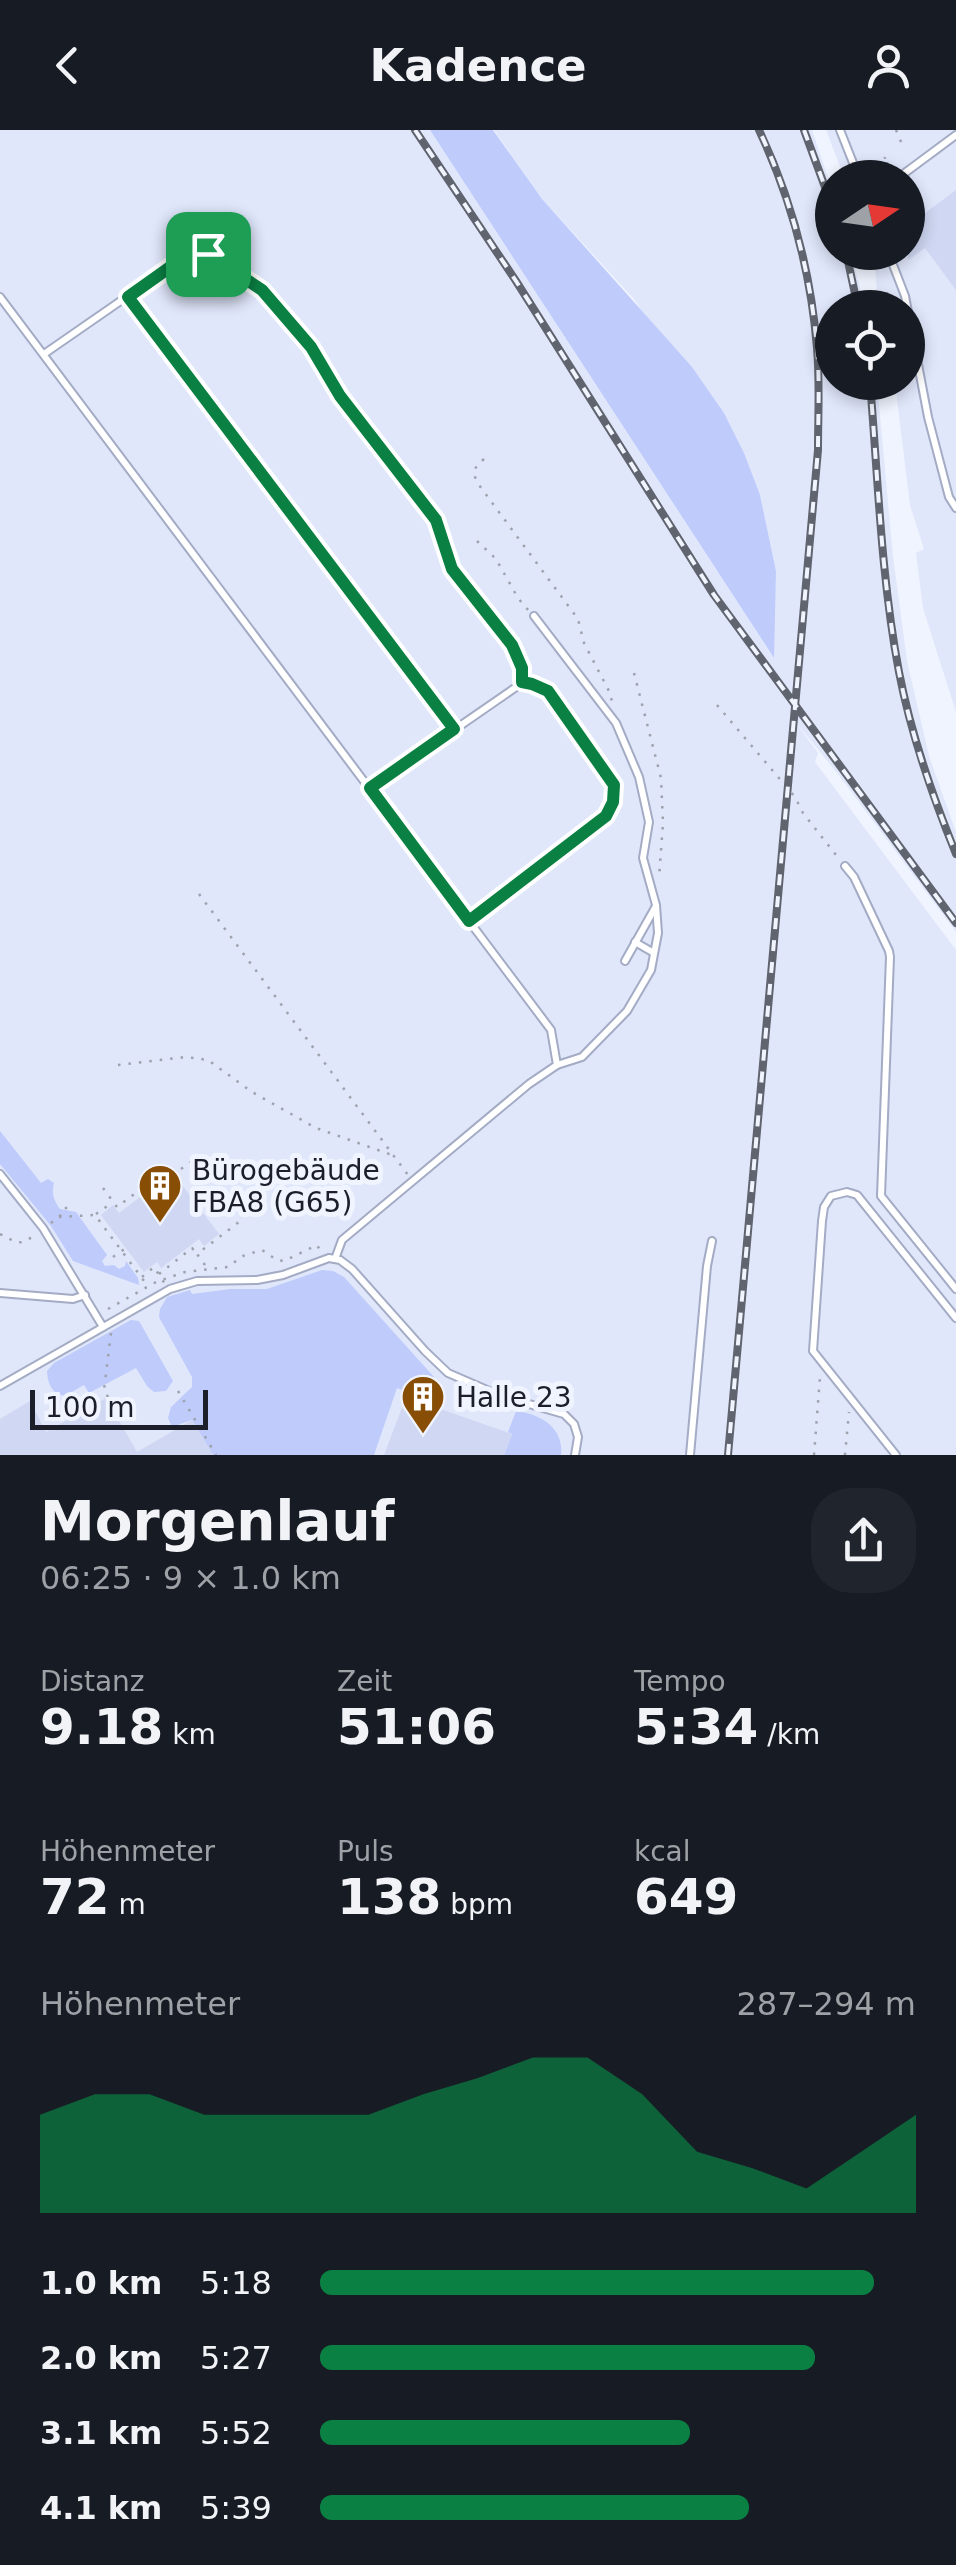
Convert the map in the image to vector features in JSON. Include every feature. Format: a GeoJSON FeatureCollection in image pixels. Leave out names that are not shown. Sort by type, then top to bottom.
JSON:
{"type":"FeatureCollection","features":[{"type":"Feature","properties":{"kind":"lane"},"geometry":{"type":"LineString","coordinates":[[840,130],[854,160]]}},
{"type":"Feature","properties":{"kind":"lane"},"geometry":{"type":"LineString","coordinates":[[922,160],[956,135]]}},
{"type":"Feature","properties":{"kind":"lane"},"geometry":{"type":"LineString","coordinates":[[44,354],[187,255],[208,254],[262,290],[311,347],[340,396],[436,520],[452,569],[512,645],[522,668],[522,682]]}},
{"type":"Feature","properties":{"kind":"lane"},"geometry":{"type":"LineString","coordinates":[[895,270],[905,296],[928,417],[949,497],[956,508]]}},
{"type":"Feature","properties":{"kind":"lane"},"geometry":{"type":"LineString","coordinates":[[0,297],[552,1030],[557,1065]]}},
{"type":"Feature","properties":{"kind":"lane"},"geometry":{"type":"LineString","coordinates":[[0,1386],[168,1290],[197,1281],[257,1280],[330,1259],[342,1240],[412,1180],[529,1084],[557,1065],[582,1057],[628,1010],[650,970],[658,934],[656,905],[644,858],[649,822],[639,778],[616,723],[534,616]]}},
{"type":"Feature","properties":{"kind":"lane"},"geometry":{"type":"LineString","coordinates":[[370,788],[522,682],[548,691],[614,785],[613,802],[606,816],[469,921]]}},
{"type":"Feature","properties":{"kind":"lane"},"geometry":{"type":"LineString","coordinates":[[845,866],[854,877],[890,957],[881,1196],[956,1289]]}},
{"type":"Feature","properties":{"kind":"lane"},"geometry":{"type":"LineString","coordinates":[[625,961],[656,905]]}},
{"type":"Feature","properties":{"kind":"lane"},"geometry":{"type":"LineString","coordinates":[[636,942],[654,953]]}},
{"type":"Feature","properties":{"kind":"lane"},"geometry":{"type":"LineString","coordinates":[[0,1174],[43,1228],[103,1327]]}},
{"type":"Feature","properties":{"kind":"lane"},"geometry":{"type":"LineString","coordinates":[[896,1455],[813,1351],[822,1222],[824,1206],[831,1196],[838,1192],[857,1195],[956,1318]]}},
{"type":"Feature","properties":{"kind":"lane"},"geometry":{"type":"LineString","coordinates":[[690,1455],[712,1241]]}},
{"type":"Feature","properties":{"kind":"lane"},"geometry":{"type":"LineString","coordinates":[[330,1259],[352,1269],[448,1373],[501,1396],[564,1414],[574,1424],[578,1437],[575,1455]]}},
{"type":"Feature","properties":{"kind":"lane"},"geometry":{"type":"LineString","coordinates":[[0,1292],[74,1298],[85,1295]]}},
{"type":"Feature","properties":{"kind":"path"},"geometry":{"type":"LineString","coordinates":[[896,130],[902,144]]}},
{"type":"Feature","properties":{"kind":"path"},"geometry":{"type":"LineString","coordinates":[[128,297],[454,729]]}},
{"type":"Feature","properties":{"kind":"path"},"geometry":{"type":"LineString","coordinates":[[484,459],[476,466],[476,481],[578,619],[584,643],[610,692],[616,723]]}},
{"type":"Feature","properties":{"kind":"path"},"geometry":{"type":"LineString","coordinates":[[477,541],[496,560],[518,598],[534,616]]}},
{"type":"Feature","properties":{"kind":"path"},"geometry":{"type":"LineString","coordinates":[[634,673],[660,778],[663,823],[656,905]]}},
{"type":"Feature","properties":{"kind":"path"},"geometry":{"type":"LineString","coordinates":[[717,705],[795,797],[845,866]]}},
{"type":"Feature","properties":{"kind":"path"},"geometry":{"type":"LineString","coordinates":[[199,894],[412,1180]]}},
{"type":"Feature","properties":{"kind":"path"},"geometry":{"type":"LineString","coordinates":[[118,1065],[186,1058],[208,1060],[252,1092],[316,1128],[393,1156]]}},
{"type":"Feature","properties":{"kind":"path"},"geometry":{"type":"LineString","coordinates":[[103,1188],[118,1207],[165,1172],[170,1177],[192,1160]]}},
{"type":"Feature","properties":{"kind":"path"},"geometry":{"type":"LineString","coordinates":[[59,1216],[94,1215],[113,1202]]}},
{"type":"Feature","properties":{"kind":"path"},"geometry":{"type":"LineString","coordinates":[[94,1215],[124,1249],[148,1286]]}},
{"type":"Feature","properties":{"kind":"path"},"geometry":{"type":"LineString","coordinates":[[197,1254],[239,1222]]}},
{"type":"Feature","properties":{"kind":"path"},"geometry":{"type":"LineString","coordinates":[[108,1310],[148,1286],[184,1272],[228,1267],[261,1250],[284,1261],[316,1246],[330,1259]]}},
{"type":"Feature","properties":{"kind":"path"},"geometry":{"type":"LineString","coordinates":[[142,1277],[154,1267],[160,1276],[192,1248],[210,1281]]}},
{"type":"Feature","properties":{"kind":"path"},"geometry":{"type":"LineString","coordinates":[[113,1256],[124,1249]]}},
{"type":"Feature","properties":{"kind":"path"},"geometry":{"type":"LineString","coordinates":[[112,1322],[104,1390],[115,1414]]}},
{"type":"Feature","properties":{"kind":"path"},"geometry":{"type":"LineString","coordinates":[[814,1455],[822,1362]]}},
{"type":"Feature","properties":{"kind":"path"},"geometry":{"type":"LineString","coordinates":[[178,1391],[216,1455]]}},
{"type":"Feature","properties":{"kind":"path"},"geometry":{"type":"LineString","coordinates":[[845,1455],[850,1397]]}},
{"type":"Feature","properties":{"kind":"shaded area"},"geometry":{"type":"Polygon","coordinates":[[[0,130],[430,130],[773,657],[776,571],[760,495],[634,299],[542,199],[494,130],[812,130],[822,160],[815,160],[815,270],[855,270],[861,290],[815,290],[815,400],[879,400],[907,661],[929,756],[956,832],[956,932],[794,720],[818,753],[815,762],[956,950],[956,1455],[0,1455],[0,130]]]}},
{"type":"Feature","properties":{"kind":"shaded area"},"geometry":{"type":"Polygon","coordinates":[[[430,130],[493,130],[542,199],[692,367],[724,413],[760,495],[776,571],[774,658],[430,130]]]}},
{"type":"Feature","properties":{"kind":"shaded area"},"geometry":{"type":"Polygon","coordinates":[[[826,130],[956,130],[956,712],[923,608],[916,553],[924,549],[910,505],[897,400],[925,400],[925,290],[877,290],[875,270],[925,270],[925,160],[837,160],[826,130]]]}},
{"type":"Feature","properties":{"kind":"shaded area"},"geometry":{"type":"Polygon","coordinates":[[[0,1131],[41,1183],[48,1179],[54,1183],[58,1206],[76,1212],[107,1255],[102,1261],[105,1266],[119,1269],[126,1261],[139,1285],[73,1261],[51,1226],[0,1164],[0,1131]]]}},
{"type":"Feature","properties":{"kind":"shaded area"},"geometry":{"type":"Polygon","coordinates":[[[322,1270],[344,1277],[434,1377],[434,1402],[397,1388],[374,1455],[213,1455],[192,1420],[172,1427],[168,1418],[171,1407],[192,1387],[192,1377],[159,1317],[167,1297],[190,1290],[192,1294],[267,1289],[322,1270]]]}},
{"type":"Feature","properties":{"kind":"shaded area"},"geometry":{"type":"Polygon","coordinates":[[[131,1320],[139,1321],[173,1381],[166,1391],[154,1392],[136,1368],[89,1393],[84,1385],[65,1396],[53,1390],[47,1371],[54,1363],[131,1320]]]}},
{"type":"Feature","properties":{"kind":"shaded area"},"geometry":{"type":"Polygon","coordinates":[[[516,1411],[549,1424],[559,1437],[561,1455],[504,1455],[516,1411]]]}},
{"type":"Feature","properties":{"kind":"building"},"geometry":{"type":"Polygon","coordinates":[[[956,190],[956,290],[925,248],[925,213],[956,190]]]}},
{"type":"Feature","properties":{"kind":"building","name":"Bürogebäude FBA8 (G65)"},"geometry":{"type":"Polygon","coordinates":[[[165,1178],[171,1187],[179,1181],[219,1234],[204,1246],[199,1239],[161,1268],[157,1262],[144,1272],[101,1215],[113,1205],[119,1213],[165,1178]]]}},
{"type":"Feature","properties":{"kind":"building","name":"Halle 23"},"geometry":{"type":"Polygon","coordinates":[[[406,1397],[512,1434],[504,1455],[384,1455],[406,1397]]]}},
{"type":"Feature","properties":{"kind":"building"},"geometry":{"type":"Polygon","coordinates":[[[106,1398],[137,1452],[192,1420],[213,1455],[0,1455],[0,1419],[30,1401],[46,1432],[106,1398]]]}},
{"type":"Feature","properties":{"kind":"railway"},"geometry":{"type":"LineString","coordinates":[[415,130],[516,281],[714,595],[956,923]]}},
{"type":"Feature","properties":{"kind":"railway"},"geometry":{"type":"LineString","coordinates":[[728,1455],[818,450],[818,361],[810,292],[790,209],[759,130]]}},
{"type":"Feature","properties":{"kind":"railway"},"geometry":{"type":"LineString","coordinates":[[804,130],[815,160]]}},
{"type":"Feature","properties":{"kind":"railway"},"geometry":{"type":"LineString","coordinates":[[850,270],[854,290]]}},
{"type":"Feature","properties":{"kind":"railway"},"geometry":{"type":"LineString","coordinates":[[871,400],[884,564],[899,672],[923,764],[956,854]]}},
{"type":"Feature","properties":{"kind":"place","name":"Bürogebäude FBA8 (G65)"},"geometry":{"type":"Point","coordinates":[160,1224]}},
{"type":"Feature","properties":{"kind":"place","name":"Halle 23"},"geometry":{"type":"Point","coordinates":[423,1435]}},
{"type":"Feature","properties":{"kind":"route"},"geometry":{"type":"LineString","coordinates":[[208,254],[262,290],[311,347],[340,396],[436,520],[452,569],[512,645],[522,668],[522,682],[548,691],[614,785],[613,802],[606,816],[469,921],[370,788],[454,729],[128,297],[187,255],[208,254]]}}]}
